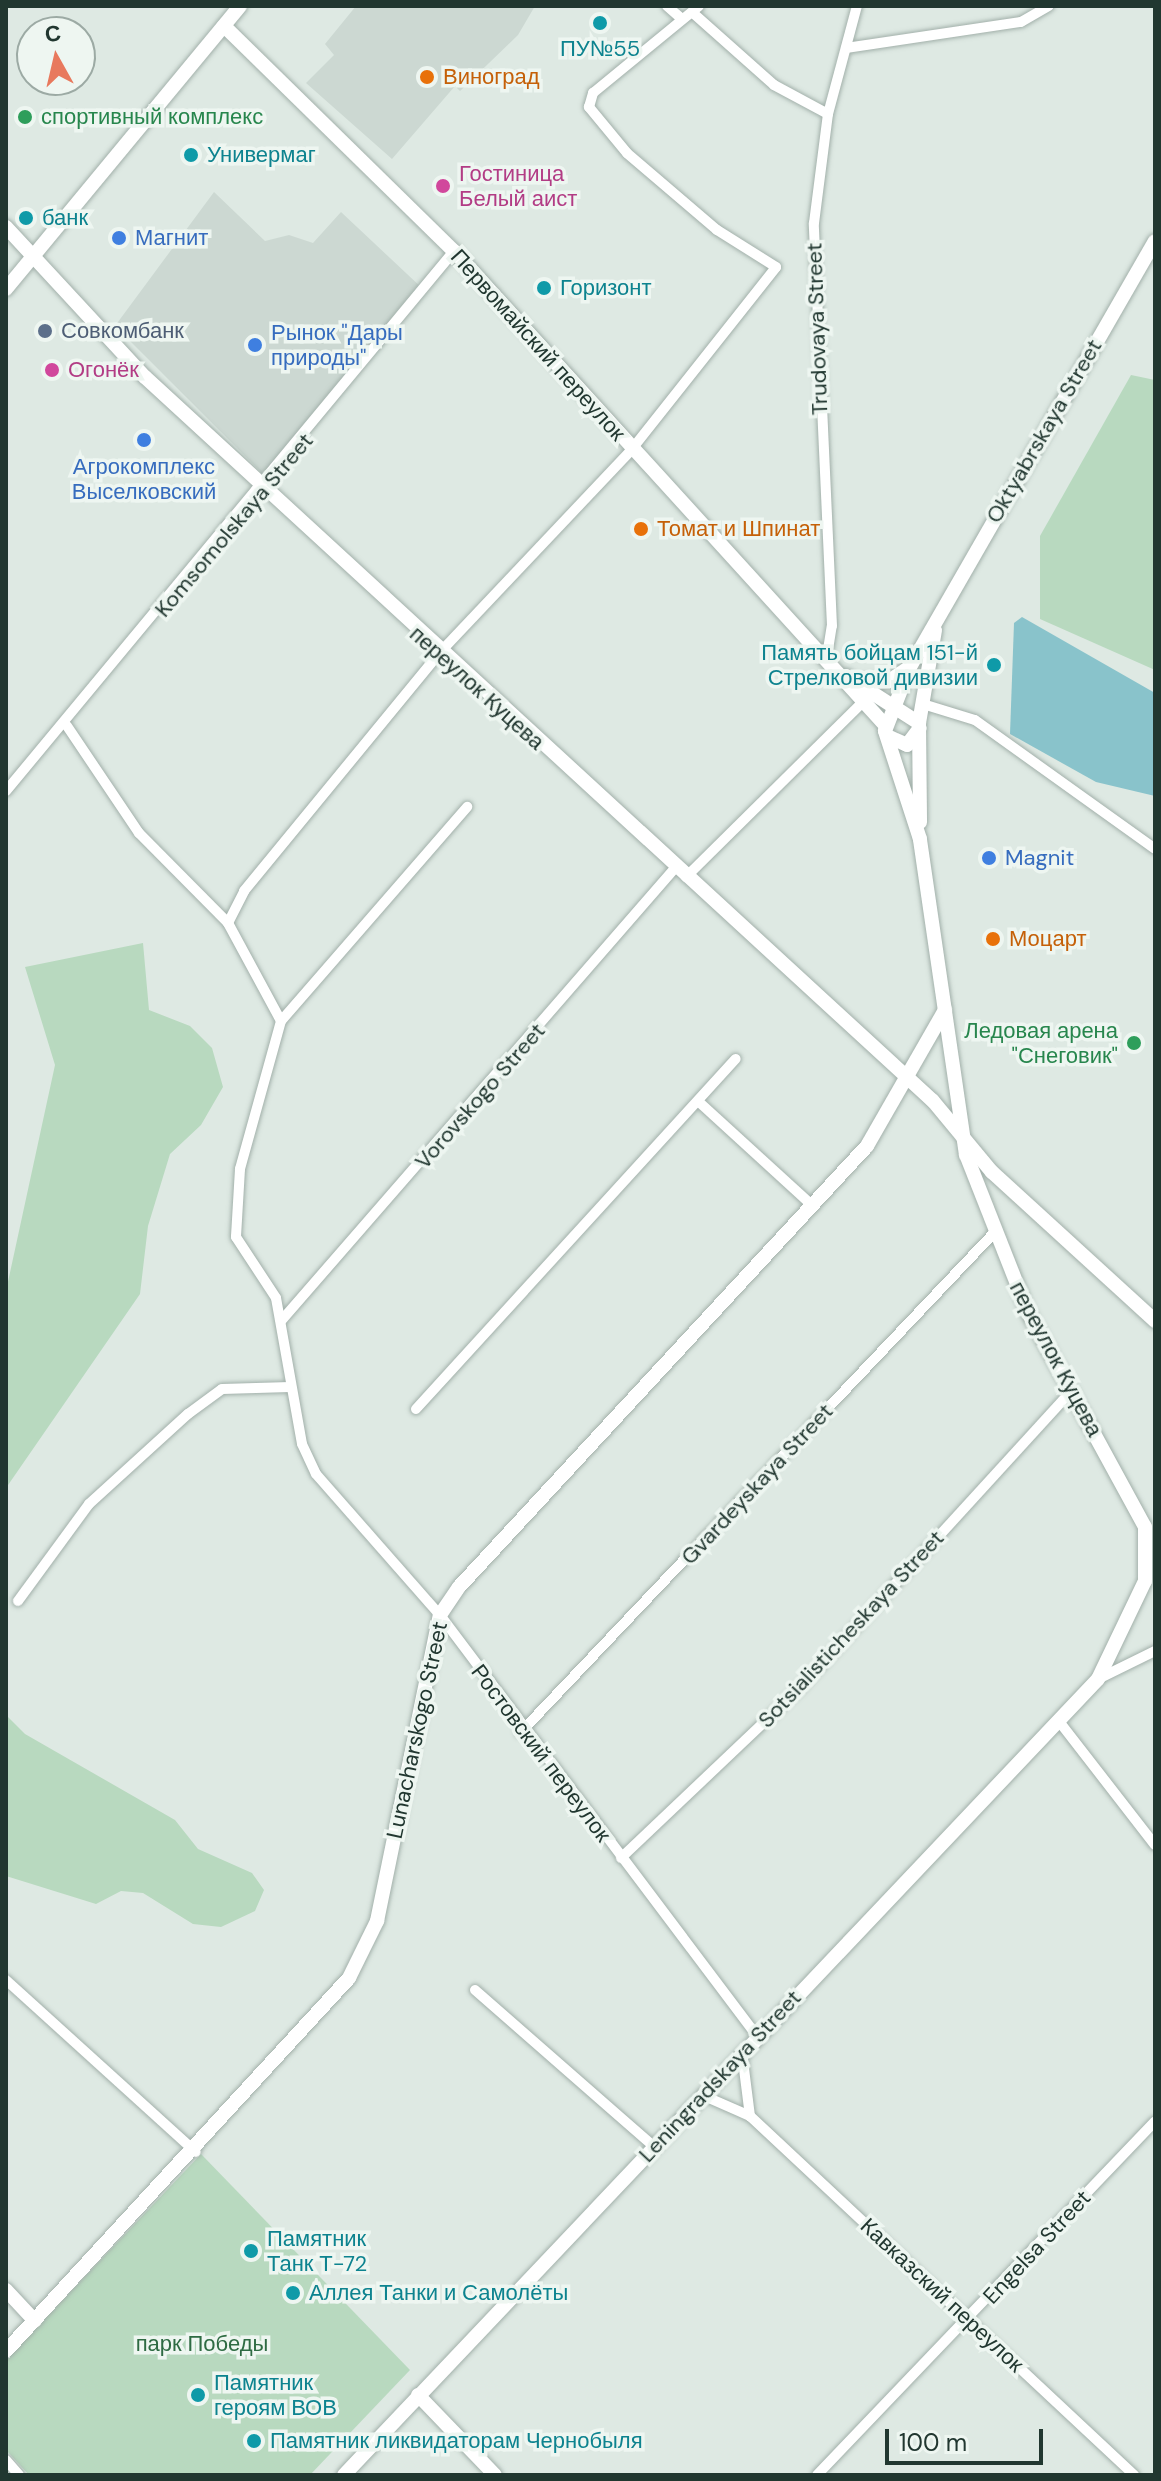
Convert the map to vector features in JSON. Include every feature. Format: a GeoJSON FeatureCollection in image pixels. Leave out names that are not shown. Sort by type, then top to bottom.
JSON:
{"type":"FeatureCollection","features":[{"type":"Feature","properties":{"kind":"street"},"geometry":{"type":"LineString","coordinates":[[6,289],[240,6]]}},
{"type":"Feature","properties":{"kind":"street"},"geometry":{"type":"LineString","coordinates":[[667,6],[682,19],[696,10],[774,85],[828,114]]}},
{"type":"Feature","properties":{"kind":"street","name":"Trudovaya Street"},"geometry":{"type":"LineString","coordinates":[[827,656],[832,626],[814,223],[828,114],[857,6]]}},
{"type":"Feature","properties":{"kind":"street"},"geometry":{"type":"LineString","coordinates":[[846,48],[1044,10]]}},
{"type":"Feature","properties":{"kind":"street","name":"Trudovaya Street"},"geometry":{"type":"LineString","coordinates":[[228,923],[244,891],[442,650],[632,449],[776,267],[706,221],[627,153],[589,107],[593,93],[682,19]]}},
{"type":"Feature","properties":{"kind":"street","name":"Первомайский переулок"},"geometry":{"type":"LineString","coordinates":[[224,26],[454,251],[632,449],[827,656],[863,702],[901,721]]}},
{"type":"Feature","properties":{"kind":"street","name":"переулок Куцева"},"geometry":{"type":"LineString","coordinates":[[6,227],[145,377],[908,1081],[962,1133],[992,1172],[1155,1321]]}},
{"type":"Feature","properties":{"kind":"street","name":"Oktyabrskaya Street"},"geometry":{"type":"LineString","coordinates":[[901,721],[910,667],[1155,241]]}},
{"type":"Feature","properties":{"kind":"street","name":"Komsomolskaya Street"},"geometry":{"type":"LineString","coordinates":[[6,791],[67,726],[454,251]]}},
{"type":"Feature","properties":{"kind":"street","name":"Oktyabrskaya Street"},"geometry":{"type":"LineString","coordinates":[[901,721],[926,705],[935,622]]}},
{"type":"Feature","properties":{"kind":"street"},"geometry":{"type":"LineString","coordinates":[[860,682],[889,681],[910,667]]}},
{"type":"Feature","properties":{"kind":"street","name":"Первомайский переулок"},"geometry":{"type":"LineString","coordinates":[[842,673],[860,682],[901,721],[962,1133]]}},
{"type":"Feature","properties":{"kind":"street","name":"Vorovskogo Street"},"geometry":{"type":"LineString","coordinates":[[281,1321],[681,872],[863,702]]}},
{"type":"Feature","properties":{"kind":"street"},"geometry":{"type":"LineString","coordinates":[[926,705],[959,710],[1155,849]]}},
{"type":"Feature","properties":{"kind":"street","name":"Первомайский переулок"},"geometry":{"type":"LineString","coordinates":[[901,721],[920,839]]}},
{"type":"Feature","properties":{"kind":"street"},"geometry":{"type":"LineString","coordinates":[[67,726],[139,833],[228,923],[281,1021]]}},
{"type":"Feature","properties":{"kind":"street","name":"Ростовский переулок"},"geometry":{"type":"LineString","coordinates":[[467,807],[281,1021],[240,1169],[236,1237],[276,1298],[290,1387],[316,1474],[440,1615],[521,1732],[757,2036]]}},
{"type":"Feature","properties":{"kind":"street","name":"Lunacharskogo Street"},"geometry":{"type":"LineString","coordinates":[[6,2351],[196,2152],[349,1978],[377,1921],[440,1615],[867,1146],[908,1081],[945,1010]]}},
{"type":"Feature","properties":{"kind":"street"},"geometry":{"type":"LineString","coordinates":[[416,1409],[736,1059]]}},
{"type":"Feature","properties":{"kind":"street"},"geometry":{"type":"LineString","coordinates":[[699,1102],[813,1206]]}},
{"type":"Feature","properties":{"kind":"street","name":"переулок Куцева"},"geometry":{"type":"LineString","coordinates":[[962,1133],[992,1235],[1145,1527],[1145,1581]]}},
{"type":"Feature","properties":{"kind":"street","name":"Gvardeyskaya Street"},"geometry":{"type":"LineString","coordinates":[[521,1732],[992,1235]]}},
{"type":"Feature","properties":{"kind":"street"},"geometry":{"type":"LineString","coordinates":[[18,1601],[89,1504],[188,1414],[222,1389],[290,1387]]}},
{"type":"Feature","properties":{"kind":"street","name":"Sotsialisticheskaya Street"},"geometry":{"type":"LineString","coordinates":[[621,1858],[802,1686],[1072,1390]]}},
{"type":"Feature","properties":{"kind":"street","name":"Leningradskaya Street"},"geometry":{"type":"LineString","coordinates":[[344,2475],[1098,1679],[1145,1581]]}},
{"type":"Feature","properties":{"kind":"street","name":"Leningradskaya Street"},"geometry":{"type":"LineString","coordinates":[[1098,1679],[1155,1651]]}},
{"type":"Feature","properties":{"kind":"street"},"geometry":{"type":"LineString","coordinates":[[1058,1720],[1155,1845]]}},
{"type":"Feature","properties":{"kind":"street"},"geometry":{"type":"LineString","coordinates":[[6,1980],[196,2152]]}},
{"type":"Feature","properties":{"kind":"street"},"geometry":{"type":"LineString","coordinates":[[475,1990],[577,2072],[653,2146]]}},
{"type":"Feature","properties":{"kind":"street"},"geometry":{"type":"LineString","coordinates":[[742,2053],[750,2116]]}},
{"type":"Feature","properties":{"kind":"street","name":"Кавказский переулок"},"geometry":{"type":"LineString","coordinates":[[702,2095],[750,2116],[1134,2475]]}},
{"type":"Feature","properties":{"kind":"street","name":"Engelsa Street"},"geometry":{"type":"LineString","coordinates":[[817,2475],[969,2320],[1155,2121]]}},
{"type":"Feature","properties":{"kind":"street"},"geometry":{"type":"LineString","coordinates":[[6,2290],[35,2321]]}},
{"type":"Feature","properties":{"kind":"street"},"geometry":{"type":"LineString","coordinates":[[418,2395],[495,2475]]}},
{"type":"Feature","properties":{"kind":"street"},"geometry":{"type":"LineString","coordinates":[[6,2460],[19,2475]]}},
{"type":"Feature","properties":{"kind":"shaded area"},"geometry":{"type":"Polygon","coordinates":[[[356,6],[535,6],[518,35],[460,91],[455,86],[392,159],[306,83],[334,55],[325,44],[356,6]]]}},
{"type":"Feature","properties":{"kind":"shaded area","name":"Рынок \"Дары природы\""},"geometry":{"type":"Polygon","coordinates":[[[214,192],[265,241],[289,235],[313,243],[341,212],[423,289],[267,478],[115,326],[214,192]]]}},
{"type":"Feature","properties":{"kind":"green space"},"geometry":{"type":"Polygon","coordinates":[[[1131,375],[1155,380],[1155,670],[1040,619],[1040,536],[1131,375]]]}},
{"type":"Feature","properties":{"kind":"green space"},"geometry":{"type":"Polygon","coordinates":[[[143,943],[149,1010],[190,1026],[212,1048],[223,1087],[201,1125],[170,1154],[148,1226],[140,1294],[6,1488],[6,1291],[55,1065],[25,967],[143,943]]]}},
{"type":"Feature","properties":{"kind":"green space"},"geometry":{"type":"Polygon","coordinates":[[[6,1715],[25,1734],[175,1820],[198,1849],[252,1873],[264,1890],[255,1911],[221,1927],[193,1924],[143,1893],[121,1891],[96,1904],[6,1876],[6,1715]]]}},
{"type":"Feature","properties":{"kind":"green space","name":"парк Победы"},"geometry":{"type":"Polygon","coordinates":[[[201,2154],[410,2370],[310,2475],[29,2475],[6,2450],[6,2360],[201,2154]]]}},
{"type":"Feature","properties":{"kind":"water"},"geometry":{"type":"Polygon","coordinates":[[[1022,617],[1155,693],[1155,796],[1096,782],[1010,734],[1014,623],[1022,617]]]}},
{"type":"Feature","properties":{"kind":"place","name":"ПУ№55"},"geometry":{"type":"Point","coordinates":[600,23]}},
{"type":"Feature","properties":{"kind":"place","name":"Виноград"},"geometry":{"type":"Point","coordinates":[427,77]}},
{"type":"Feature","properties":{"kind":"place","name":"спортивный комплекс"},"geometry":{"type":"Point","coordinates":[25,117]}},
{"type":"Feature","properties":{"kind":"place","name":"Универмаг"},"geometry":{"type":"Point","coordinates":[191,155]}},
{"type":"Feature","properties":{"kind":"place","name":"Гостиница Белый аист"},"geometry":{"type":"Point","coordinates":[443,186]}},
{"type":"Feature","properties":{"kind":"place","name":"банк"},"geometry":{"type":"Point","coordinates":[26,218]}},
{"type":"Feature","properties":{"kind":"place","name":"Магнит"},"geometry":{"type":"Point","coordinates":[119,238]}},
{"type":"Feature","properties":{"kind":"place","name":"Горизонт"},"geometry":{"type":"Point","coordinates":[544,288]}},
{"type":"Feature","properties":{"kind":"place","name":"Совкомбанк"},"geometry":{"type":"Point","coordinates":[45,331]}},
{"type":"Feature","properties":{"kind":"place","name":"Рынок \"Дары природы\""},"geometry":{"type":"Point","coordinates":[255,345]}},
{"type":"Feature","properties":{"kind":"place","name":"Огонёк"},"geometry":{"type":"Point","coordinates":[52,370]}},
{"type":"Feature","properties":{"kind":"place","name":"Агрокомплекс Выселковский"},"geometry":{"type":"Point","coordinates":[144,440]}},
{"type":"Feature","properties":{"kind":"place","name":"Томат и Шпинат"},"geometry":{"type":"Point","coordinates":[641,529]}},
{"type":"Feature","properties":{"kind":"place","name":"Память бойцам 151-й Стрелковой дивизии"},"geometry":{"type":"Point","coordinates":[994,665]}},
{"type":"Feature","properties":{"kind":"place","name":"Magnit"},"geometry":{"type":"Point","coordinates":[989,858]}},
{"type":"Feature","properties":{"kind":"place","name":"Моцарт"},"geometry":{"type":"Point","coordinates":[993,939]}},
{"type":"Feature","properties":{"kind":"place","name":"Ледовая арена \"Снеговик\""},"geometry":{"type":"Point","coordinates":[1134,1043]}},
{"type":"Feature","properties":{"kind":"place","name":"Памятник Танк Т-72"},"geometry":{"type":"Point","coordinates":[251,2251]}},
{"type":"Feature","properties":{"kind":"place","name":"Аллея Танки и Самолёты"},"geometry":{"type":"Point","coordinates":[293,2293]}},
{"type":"Feature","properties":{"kind":"place","name":"Памятник героям ВОВ"},"geometry":{"type":"Point","coordinates":[198,2395]}},
{"type":"Feature","properties":{"kind":"place","name":"Памятник ликвидаторам Чернобыля"},"geometry":{"type":"Point","coordinates":[254,2441]}}]}
